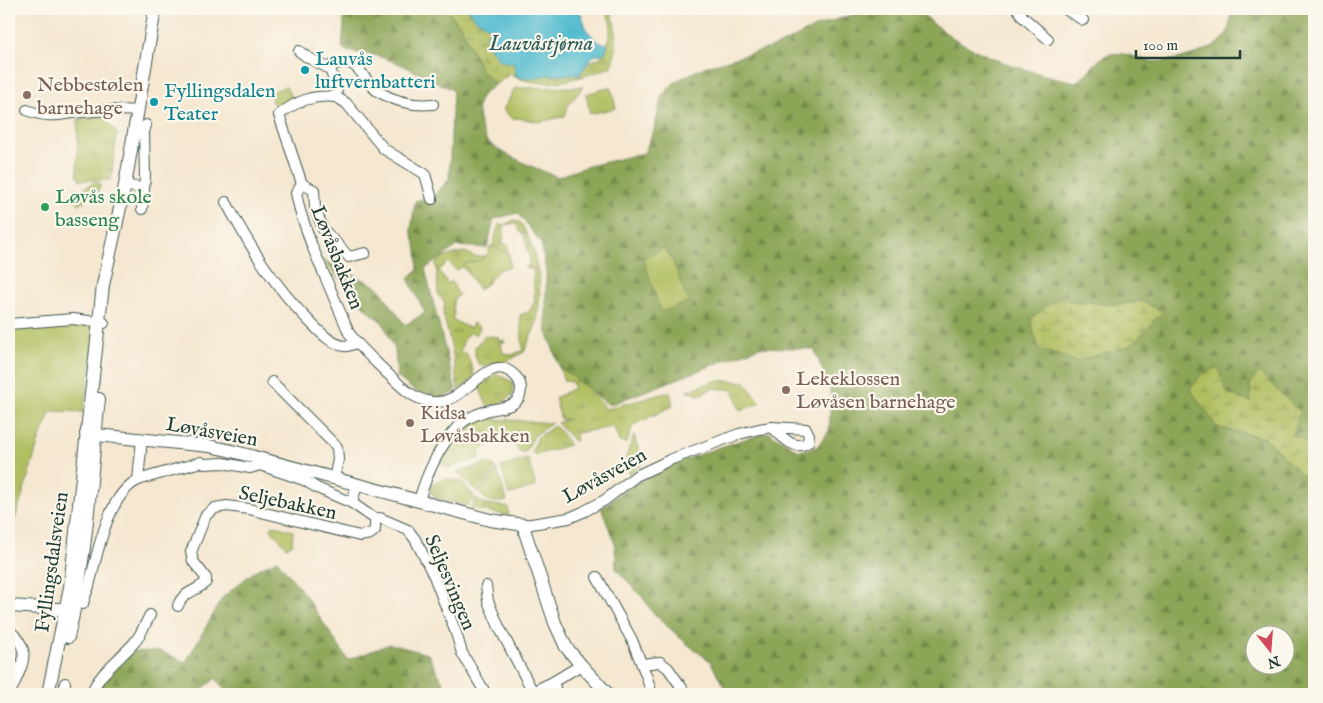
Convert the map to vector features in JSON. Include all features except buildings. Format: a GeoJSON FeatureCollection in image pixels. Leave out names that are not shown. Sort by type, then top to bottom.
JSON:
{"type":"FeatureCollection","features":[{"type":"Feature","properties":{"kind":"main road","name":"Fyllingsdalsveien"},"geometry":{"type":"LineString","coordinates":[[56,694],[74,608],[70,587],[92,437],[103,285],[125,185],[155,9]]}},
{"type":"Feature","properties":{"kind":"main road","name":"Løvåsveien"},"geometry":{"type":"LineString","coordinates":[[92,437],[142,439],[228,450],[490,520],[525,525]]}},
{"type":"Feature","properties":{"kind":"main road"},"geometry":{"type":"LineString","coordinates":[[525,525],[527,540],[555,623],[566,646],[608,694]]}},
{"type":"Feature","properties":{"kind":"main road"},"geometry":{"type":"LineString","coordinates":[[9,606],[74,608]]}},
{"type":"Feature","properties":{"kind":"main road","name":"Fyllingsdalsveien"},"geometry":{"type":"LineString","coordinates":[[48,694],[74,608]]}},
{"type":"Feature","properties":{"kind":"street"},"geometry":{"type":"LineString","coordinates":[[1018,9],[1023,17],[1048,39]]}},
{"type":"Feature","properties":{"kind":"street"},"geometry":{"type":"LineString","coordinates":[[1065,9],[1082,20]]}},
{"type":"Feature","properties":{"kind":"street"},"geometry":{"type":"LineString","coordinates":[[299,51],[306,57],[330,69],[337,89],[336,97],[346,103],[384,149],[425,174],[432,199]]}},
{"type":"Feature","properties":{"kind":"street"},"geometry":{"type":"LineString","coordinates":[[330,69],[337,63],[347,62],[355,65],[378,92],[406,104],[433,104]]}},
{"type":"Feature","properties":{"kind":"street","name":"Løvåsbakken"},"geometry":{"type":"LineString","coordinates":[[336,97],[311,98],[279,115],[302,184],[314,190],[315,208],[326,234],[350,257],[365,253]]}},
{"type":"Feature","properties":{"kind":"street"},"geometry":{"type":"LineString","coordinates":[[27,110],[54,116],[81,112],[137,111]]}},
{"type":"Feature","properties":{"kind":"street"},"geometry":{"type":"LineString","coordinates":[[142,209],[144,132],[146,125]]}},
{"type":"Feature","properties":{"kind":"street","name":"Løvåsbakken"},"geometry":{"type":"LineString","coordinates":[[302,184],[296,193],[302,219],[346,326],[356,343],[406,391],[429,402],[451,399],[496,368],[514,374],[520,384],[519,396],[513,403],[502,409],[489,410],[471,417],[458,426],[435,462],[419,501]]}},
{"type":"Feature","properties":{"kind":"street"},"geometry":{"type":"LineString","coordinates":[[125,185],[144,189]]}},
{"type":"Feature","properties":{"kind":"street"},"geometry":{"type":"LineString","coordinates":[[226,202],[262,264],[290,302],[326,337],[339,345],[348,347],[356,343]]}},
{"type":"Feature","properties":{"kind":"street"},"geometry":{"type":"LineString","coordinates":[[9,324],[73,319],[101,323]]}},
{"type":"Feature","properties":{"kind":"street"},"geometry":{"type":"LineString","coordinates":[[272,382],[337,447],[338,460],[334,478]]}},
{"type":"Feature","properties":{"kind":"street","name":"Løvåsveien"},"geometry":{"type":"LineString","coordinates":[[525,525],[569,518],[605,500],[636,476],[672,459],[739,434],[772,427]]}},
{"type":"Feature","properties":{"kind":"street","name":"Løvåsveien"},"geometry":{"type":"LineString","coordinates":[[138,480],[142,439]]}},
{"type":"Feature","properties":{"kind":"street","name":"Løvåsveien"},"geometry":{"type":"LineString","coordinates":[[74,608],[88,588],[95,557],[105,527],[119,498],[138,480],[203,463],[223,463],[250,468],[260,465],[304,480],[317,488],[352,503]]}},
{"type":"Feature","properties":{"kind":"street"},"geometry":{"type":"LineString","coordinates":[[352,503],[357,484]]}},
{"type":"Feature","properties":{"kind":"street","name":"Seljesvingen"},"geometry":{"type":"LineString","coordinates":[[352,503],[375,519],[380,518],[408,530],[415,539],[434,576],[462,653],[486,694]]}},
{"type":"Feature","properties":{"kind":"street","name":"Seljebakken"},"geometry":{"type":"LineString","coordinates":[[178,606],[182,598],[206,582],[204,574],[193,561],[191,552],[206,515],[215,508],[226,506],[249,509],[360,536],[370,534],[375,530],[375,519]]}},
{"type":"Feature","properties":{"kind":"street"},"geometry":{"type":"LineString","coordinates":[[597,578],[626,627],[642,664],[652,694]]}},
{"type":"Feature","properties":{"kind":"street","name":"Seljesvingen"},"geometry":{"type":"LineString","coordinates":[[486,586],[488,601],[531,693],[581,665]]}},
{"type":"Feature","properties":{"kind":"street"},"geometry":{"type":"LineString","coordinates":[[91,694],[97,683],[119,656],[139,637],[150,615]]}},
{"type":"Feature","properties":{"kind":"street"},"geometry":{"type":"LineString","coordinates":[[9,630],[19,639],[24,654],[23,664],[9,693]]}},
{"type":"Feature","properties":{"kind":"street"},"geometry":{"type":"LineString","coordinates":[[642,664],[660,662],[668,668],[682,688]]}},
{"type":"Feature","properties":{"kind":"street"},"geometry":{"type":"LineString","coordinates":[[553,682],[557,694]]}},
{"type":"Feature","properties":{"kind":"green space"},"geometry":{"type":"Polygon","coordinates":[[[342,9],[447,9],[462,28],[482,72],[496,84],[481,96],[478,104],[479,120],[486,139],[499,150],[558,177],[585,167],[644,153],[654,130],[662,95],[676,81],[704,67],[780,45],[815,27],[869,9],[918,9],[951,37],[970,48],[1033,72],[1076,82],[1107,55],[1118,53],[1149,61],[1167,61],[1189,56],[1210,48],[1226,35],[1232,9],[1314,9],[1314,445],[1293,435],[1259,372],[1250,384],[1251,402],[1227,393],[1217,427],[1265,438],[1302,475],[1314,481],[1314,694],[728,694],[710,661],[686,643],[653,613],[644,599],[616,569],[615,544],[601,508],[635,483],[667,467],[717,448],[768,432],[799,451],[817,447],[829,431],[830,389],[814,349],[760,347],[609,405],[559,366],[546,329],[546,272],[541,243],[518,213],[494,219],[487,248],[457,246],[425,269],[456,392],[429,402],[397,377],[395,350],[383,323],[366,309],[323,260],[378,287],[405,325],[425,313],[408,278],[418,270],[417,250],[411,231],[415,201],[434,196],[449,179],[453,90],[400,64],[378,56],[347,51],[342,47],[344,25],[342,9]],[[1056,299],[1130,346],[1142,301],[1115,305],[1056,299]]]}},
{"type":"Feature","properties":{"kind":"green space"},"geometry":{"type":"Polygon","coordinates":[[[447,9],[478,9],[558,73],[600,58],[607,48],[611,25],[606,9],[611,9],[617,44],[611,67],[574,79],[547,83],[534,82],[510,74],[496,84],[482,72],[462,28],[447,9]]]}},
{"type":"Feature","properties":{"kind":"green space"},"geometry":{"type":"Polygon","coordinates":[[[286,86],[294,103],[278,109],[271,101],[270,93],[286,86]]]}},
{"type":"Feature","properties":{"kind":"green space"},"geometry":{"type":"Polygon","coordinates":[[[583,87],[568,106],[565,116],[540,122],[518,118],[512,119],[503,110],[515,88],[583,87]]]}},
{"type":"Feature","properties":{"kind":"green space"},"geometry":{"type":"Polygon","coordinates":[[[611,87],[616,108],[590,114],[586,94],[611,87]]]}},
{"type":"Feature","properties":{"kind":"green space"},"geometry":{"type":"Polygon","coordinates":[[[103,117],[117,134],[111,180],[80,180],[77,174],[78,119],[103,117]]]}},
{"type":"Feature","properties":{"kind":"green space"},"geometry":{"type":"Polygon","coordinates":[[[96,182],[101,184],[98,192],[79,204],[74,197],[87,186],[96,182]]]}},
{"type":"Feature","properties":{"kind":"green space"},"geometry":{"type":"Polygon","coordinates":[[[514,220],[521,223],[534,252],[539,277],[540,296],[537,322],[524,352],[506,362],[482,366],[475,357],[475,347],[484,337],[493,336],[498,337],[499,341],[504,340],[505,342],[501,343],[503,353],[512,355],[523,350],[520,315],[529,312],[535,301],[533,269],[526,269],[526,266],[529,266],[530,260],[524,234],[520,232],[516,223],[504,225],[514,220]]]}},
{"type":"Feature","properties":{"kind":"green space"},"geometry":{"type":"Polygon","coordinates":[[[499,224],[504,225],[503,243],[508,245],[508,252],[501,253],[489,282],[479,290],[463,267],[456,270],[448,262],[439,271],[448,284],[451,281],[459,295],[453,300],[454,315],[452,320],[470,328],[473,323],[480,327],[476,335],[470,332],[464,339],[460,353],[466,353],[474,378],[458,390],[452,349],[443,314],[445,303],[438,295],[436,263],[443,257],[465,252],[475,257],[488,255],[492,249],[499,224]]]}},
{"type":"Feature","properties":{"kind":"green space"},"geometry":{"type":"Polygon","coordinates":[[[490,246],[509,253],[510,267],[500,269],[481,287],[463,264],[484,258],[490,246]]]}},
{"type":"Feature","properties":{"kind":"green space"},"geometry":{"type":"Polygon","coordinates":[[[664,248],[673,262],[690,302],[661,312],[643,258],[664,248]]]}},
{"type":"Feature","properties":{"kind":"green space"},"geometry":{"type":"Polygon","coordinates":[[[1056,299],[1115,305],[1142,301],[1163,312],[1130,346],[1076,361],[1039,349],[1030,319],[1056,299]]]}},
{"type":"Feature","properties":{"kind":"green space"},"geometry":{"type":"Polygon","coordinates":[[[98,323],[83,412],[51,411],[40,437],[9,539],[9,324],[98,323]]]}},
{"type":"Feature","properties":{"kind":"green space"},"geometry":{"type":"Polygon","coordinates":[[[559,366],[586,383],[606,409],[670,392],[673,406],[633,425],[627,443],[619,442],[614,427],[577,433],[575,442],[557,423],[569,419],[561,420],[555,398],[574,388],[572,382],[564,381],[559,366]]]}},
{"type":"Feature","properties":{"kind":"green space"},"geometry":{"type":"Polygon","coordinates":[[[1218,367],[1227,393],[1251,402],[1250,384],[1259,372],[1300,412],[1293,435],[1314,445],[1314,481],[1302,475],[1265,438],[1217,427],[1190,389],[1202,374],[1218,367]]]}},
{"type":"Feature","properties":{"kind":"green space"},"geometry":{"type":"Polygon","coordinates":[[[497,374],[513,382],[513,394],[502,403],[487,406],[479,386],[497,374]]]}},
{"type":"Feature","properties":{"kind":"green space"},"geometry":{"type":"Polygon","coordinates":[[[718,380],[745,382],[760,403],[740,411],[733,390],[713,388],[699,395],[686,391],[718,380]]]}},
{"type":"Feature","properties":{"kind":"green space"},"geometry":{"type":"Polygon","coordinates":[[[483,418],[552,423],[534,436],[526,451],[521,453],[506,434],[489,436],[484,440],[485,448],[478,451],[480,458],[449,468],[440,463],[462,429],[483,418]]]}},
{"type":"Feature","properties":{"kind":"green space"},"geometry":{"type":"Polygon","coordinates":[[[554,426],[570,445],[536,455],[532,452],[538,437],[554,426]]]}},
{"type":"Feature","properties":{"kind":"green space"},"geometry":{"type":"Polygon","coordinates":[[[634,435],[643,464],[629,474],[626,457],[634,435]]]}},
{"type":"Feature","properties":{"kind":"green space"},"geometry":{"type":"Polygon","coordinates":[[[528,459],[536,486],[509,495],[501,467],[528,459]]]}},
{"type":"Feature","properties":{"kind":"green space"},"geometry":{"type":"Polygon","coordinates":[[[484,464],[491,464],[496,468],[478,492],[457,472],[484,464]]]}},
{"type":"Feature","properties":{"kind":"green space"},"geometry":{"type":"Polygon","coordinates":[[[497,470],[507,501],[492,501],[479,493],[497,470]]]}},
{"type":"Feature","properties":{"kind":"green space"},"geometry":{"type":"Polygon","coordinates":[[[445,478],[461,481],[475,497],[467,506],[435,498],[431,491],[431,484],[445,478]]]}},
{"type":"Feature","properties":{"kind":"green space"},"geometry":{"type":"Polygon","coordinates":[[[476,498],[482,503],[508,507],[509,516],[471,508],[476,498]]]}},
{"type":"Feature","properties":{"kind":"green space"},"geometry":{"type":"Polygon","coordinates":[[[273,525],[293,531],[292,545],[286,547],[271,529],[273,525]]]}},
{"type":"Feature","properties":{"kind":"green space"},"geometry":{"type":"Polygon","coordinates":[[[277,560],[305,595],[348,660],[390,644],[428,654],[449,694],[227,694],[216,678],[196,694],[101,694],[102,685],[98,679],[117,652],[159,651],[186,662],[223,597],[256,570],[277,560]]]}},
{"type":"Feature","properties":{"kind":"water","name":"Lauvåstjørna"},"geometry":{"type":"Polygon","coordinates":[[[468,9],[579,9],[585,28],[598,42],[608,44],[605,53],[593,56],[579,75],[549,75],[527,79],[516,76],[514,64],[499,60],[485,40],[490,28],[476,19],[468,9]]]}},
{"type":"Feature","properties":{"kind":"place","name":"Lauvås luftvernbatteri"},"geometry":{"type":"Point","coordinates":[305,70]}},
{"type":"Feature","properties":{"kind":"place","name":"Nebbestølen barnehage"},"geometry":{"type":"Point","coordinates":[27,95]}},
{"type":"Feature","properties":{"kind":"place","name":"Fyllingsdalen Teater"},"geometry":{"type":"Point","coordinates":[154,102]}},
{"type":"Feature","properties":{"kind":"place","name":"Løvås skole basseng"},"geometry":{"type":"Point","coordinates":[45,207]}},
{"type":"Feature","properties":{"kind":"place","name":"Lekeklossen Løvåsen barnehage"},"geometry":{"type":"Point","coordinates":[786,390]}},
{"type":"Feature","properties":{"kind":"place","name":"Kidsa Løvåsbakken"},"geometry":{"type":"Point","coordinates":[410,423]}}]}
